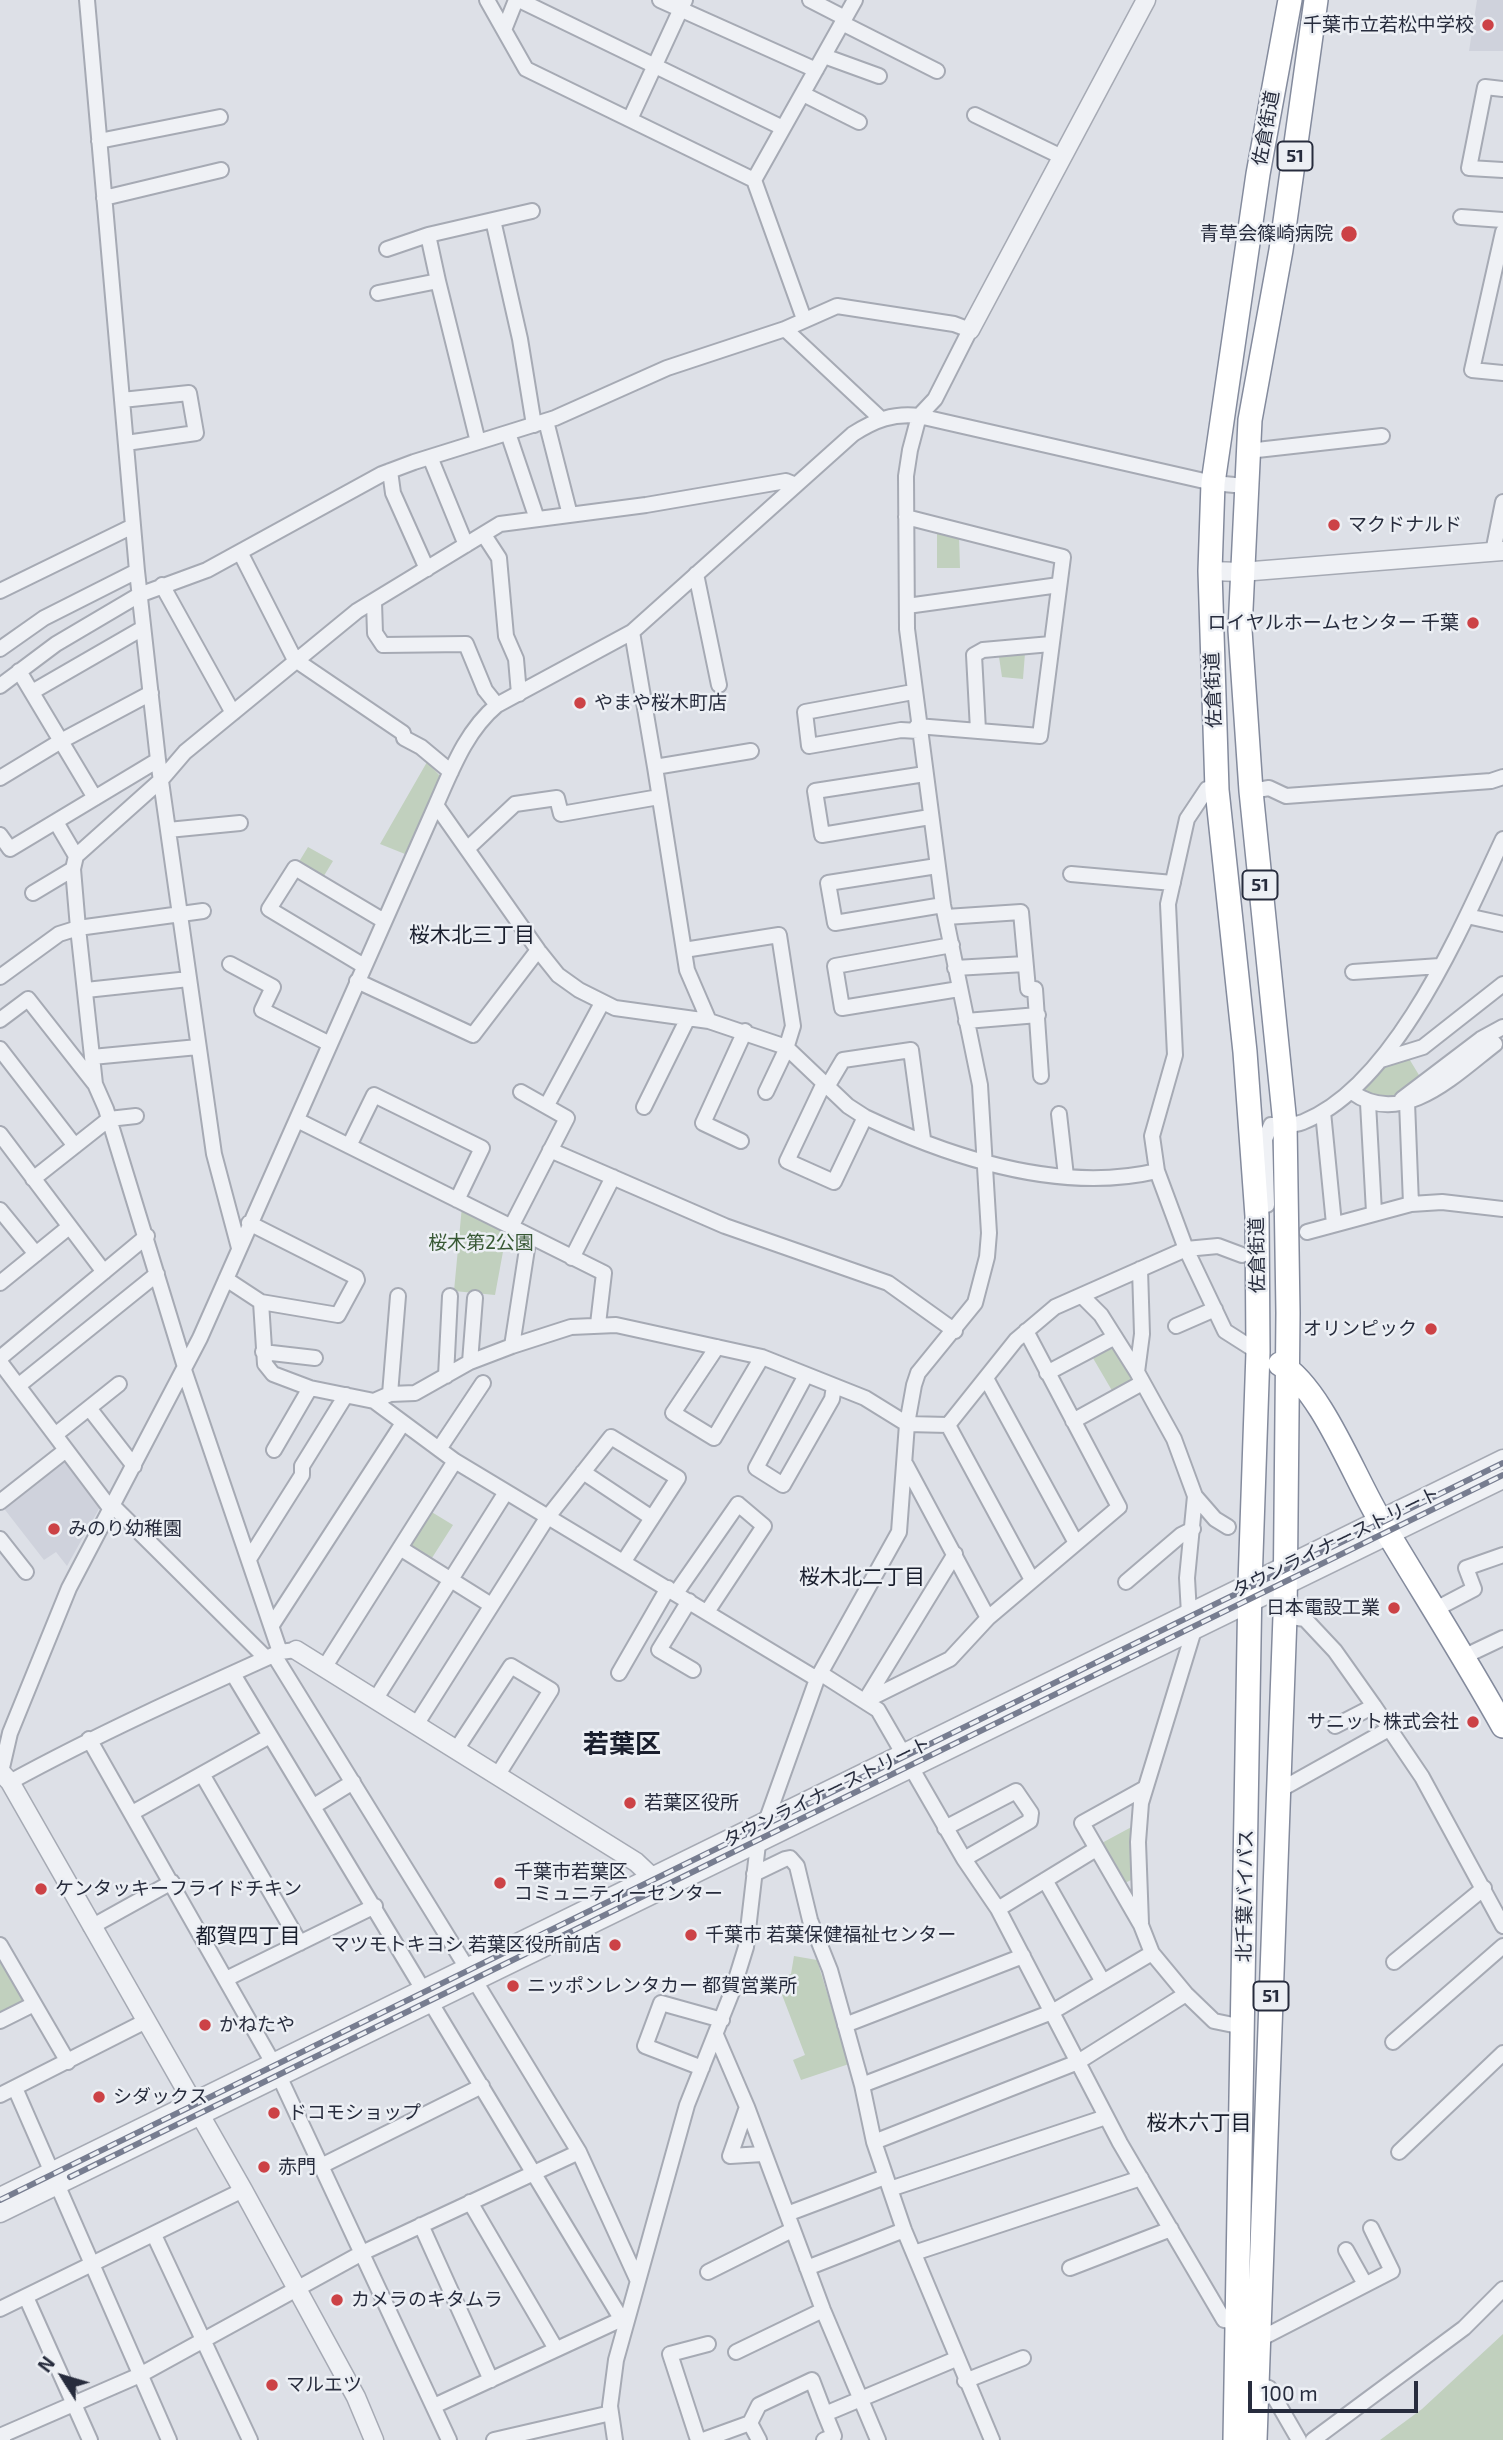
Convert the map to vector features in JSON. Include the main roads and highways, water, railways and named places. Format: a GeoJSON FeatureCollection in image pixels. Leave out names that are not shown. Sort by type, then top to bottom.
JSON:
{"type":"FeatureCollection","features":[{"type":"Feature","properties":{"kind":"highway","name":"佐倉街道"},"geometry":{"type":"LineString","coordinates":[[1258,1352],[1249,1263],[1254,1149],[1217,790],[1210,571],[1213,483],[1258,174],[1290,0]]}},
{"type":"Feature","properties":{"kind":"highway","name":"佐倉街道"},"geometry":{"type":"LineString","coordinates":[[1287,1368],[1286,1125],[1251,791],[1240,643],[1241,572],[1245,486],[1257,373],[1281,250],[1316,0]]}},
{"type":"Feature","properties":{"kind":"highway"},"geometry":{"type":"LineString","coordinates":[[1258,1352],[1287,1368],[1313,1398],[1385,1528],[1501,1716]]}},
{"type":"Feature","properties":{"kind":"highway","name":"北千葉バイパス"},"geometry":{"type":"LineString","coordinates":[[1235,2440],[1250,1593],[1258,1352]]}},
{"type":"Feature","properties":{"kind":"highway","name":"北千葉バイパス"},"geometry":{"type":"LineString","coordinates":[[1255,2440],[1285,1616],[1287,1368]]}},
{"type":"Feature","properties":{"kind":"railway"},"geometry":{"type":"LineString","coordinates":[[0,2200],[1503,1463]]}},
{"type":"Feature","properties":{"kind":"railway"},"geometry":{"type":"LineString","coordinates":[[70,2177],[1503,1475]]}},
{"type":"Feature","properties":{"kind":"place","name":"千葉市立若松中学校"},"geometry":{"type":"Point","coordinates":[1488,25]}},
{"type":"Feature","properties":{"kind":"place","name":"青草会篠崎病院"},"geometry":{"type":"Point","coordinates":[1349,234]}},
{"type":"Feature","properties":{"kind":"place","name":"マクドナルド"},"geometry":{"type":"Point","coordinates":[1334,525]}},
{"type":"Feature","properties":{"kind":"place","name":"ロイヤルホームセンター 千葉"},"geometry":{"type":"Point","coordinates":[1473,623]}},
{"type":"Feature","properties":{"kind":"place","name":"やまや桜木町店"},"geometry":{"type":"Point","coordinates":[580,703]}},
{"type":"Feature","properties":{"kind":"place","name":"オリンピック"},"geometry":{"type":"Point","coordinates":[1431,1329]}},
{"type":"Feature","properties":{"kind":"place","name":"みのり幼稚園"},"geometry":{"type":"Point","coordinates":[54,1529]}},
{"type":"Feature","properties":{"kind":"place","name":"日本電設工業"},"geometry":{"type":"Point","coordinates":[1394,1608]}},
{"type":"Feature","properties":{"kind":"place","name":"サニット株式会社"},"geometry":{"type":"Point","coordinates":[1473,1722]}},
{"type":"Feature","properties":{"kind":"place","name":"若葉区役所"},"geometry":{"type":"Point","coordinates":[630,1803]}},
{"type":"Feature","properties":{"kind":"place","name":"千葉市若葉区 コミュニティーセンター"},"geometry":{"type":"Point","coordinates":[500,1883]}},
{"type":"Feature","properties":{"kind":"place","name":"ケンタッキーフライドチキン"},"geometry":{"type":"Point","coordinates":[41,1889]}},
{"type":"Feature","properties":{"kind":"place","name":"千葉市 若葉保健福祉センター"},"geometry":{"type":"Point","coordinates":[691,1935]}},
{"type":"Feature","properties":{"kind":"place","name":"マツモトキヨシ 若葉区役所前店"},"geometry":{"type":"Point","coordinates":[615,1945]}},
{"type":"Feature","properties":{"kind":"place","name":"ニッポンレンタカー 都賀営業所"},"geometry":{"type":"Point","coordinates":[513,1986]}},
{"type":"Feature","properties":{"kind":"place","name":"かねたや"},"geometry":{"type":"Point","coordinates":[205,2025]}},
{"type":"Feature","properties":{"kind":"place","name":"シダックス"},"geometry":{"type":"Point","coordinates":[99,2097]}},
{"type":"Feature","properties":{"kind":"place","name":"ドコモショップ"},"geometry":{"type":"Point","coordinates":[274,2113]}},
{"type":"Feature","properties":{"kind":"place","name":"赤門"},"geometry":{"type":"Point","coordinates":[264,2167]}},
{"type":"Feature","properties":{"kind":"place","name":"カメラのキタムラ"},"geometry":{"type":"Point","coordinates":[337,2300]}},
{"type":"Feature","properties":{"kind":"place","name":"マルエツ"},"geometry":{"type":"Point","coordinates":[272,2385]}},
{"type":"Feature","properties":{"kind":"district","name":"桜木北三丁目"},"geometry":{"type":"Point","coordinates":[472,935]}},
{"type":"Feature","properties":{"kind":"district","name":"桜木北二丁目"},"geometry":{"type":"Point","coordinates":[862,1577]}},
{"type":"Feature","properties":{"kind":"district","name":"若葉区"},"geometry":{"type":"Point","coordinates":[622,1744]}},
{"type":"Feature","properties":{"kind":"district","name":"都賀四丁目"},"geometry":{"type":"Point","coordinates":[248,1936]}},
{"type":"Feature","properties":{"kind":"district","name":"桜木六丁目"},"geometry":{"type":"Point","coordinates":[1199,2123]}},
{"type":"Feature","properties":{"kind":"park label","name":"桜木第2公園"},"geometry":{"type":"Point","coordinates":[481,1243]}}]}
